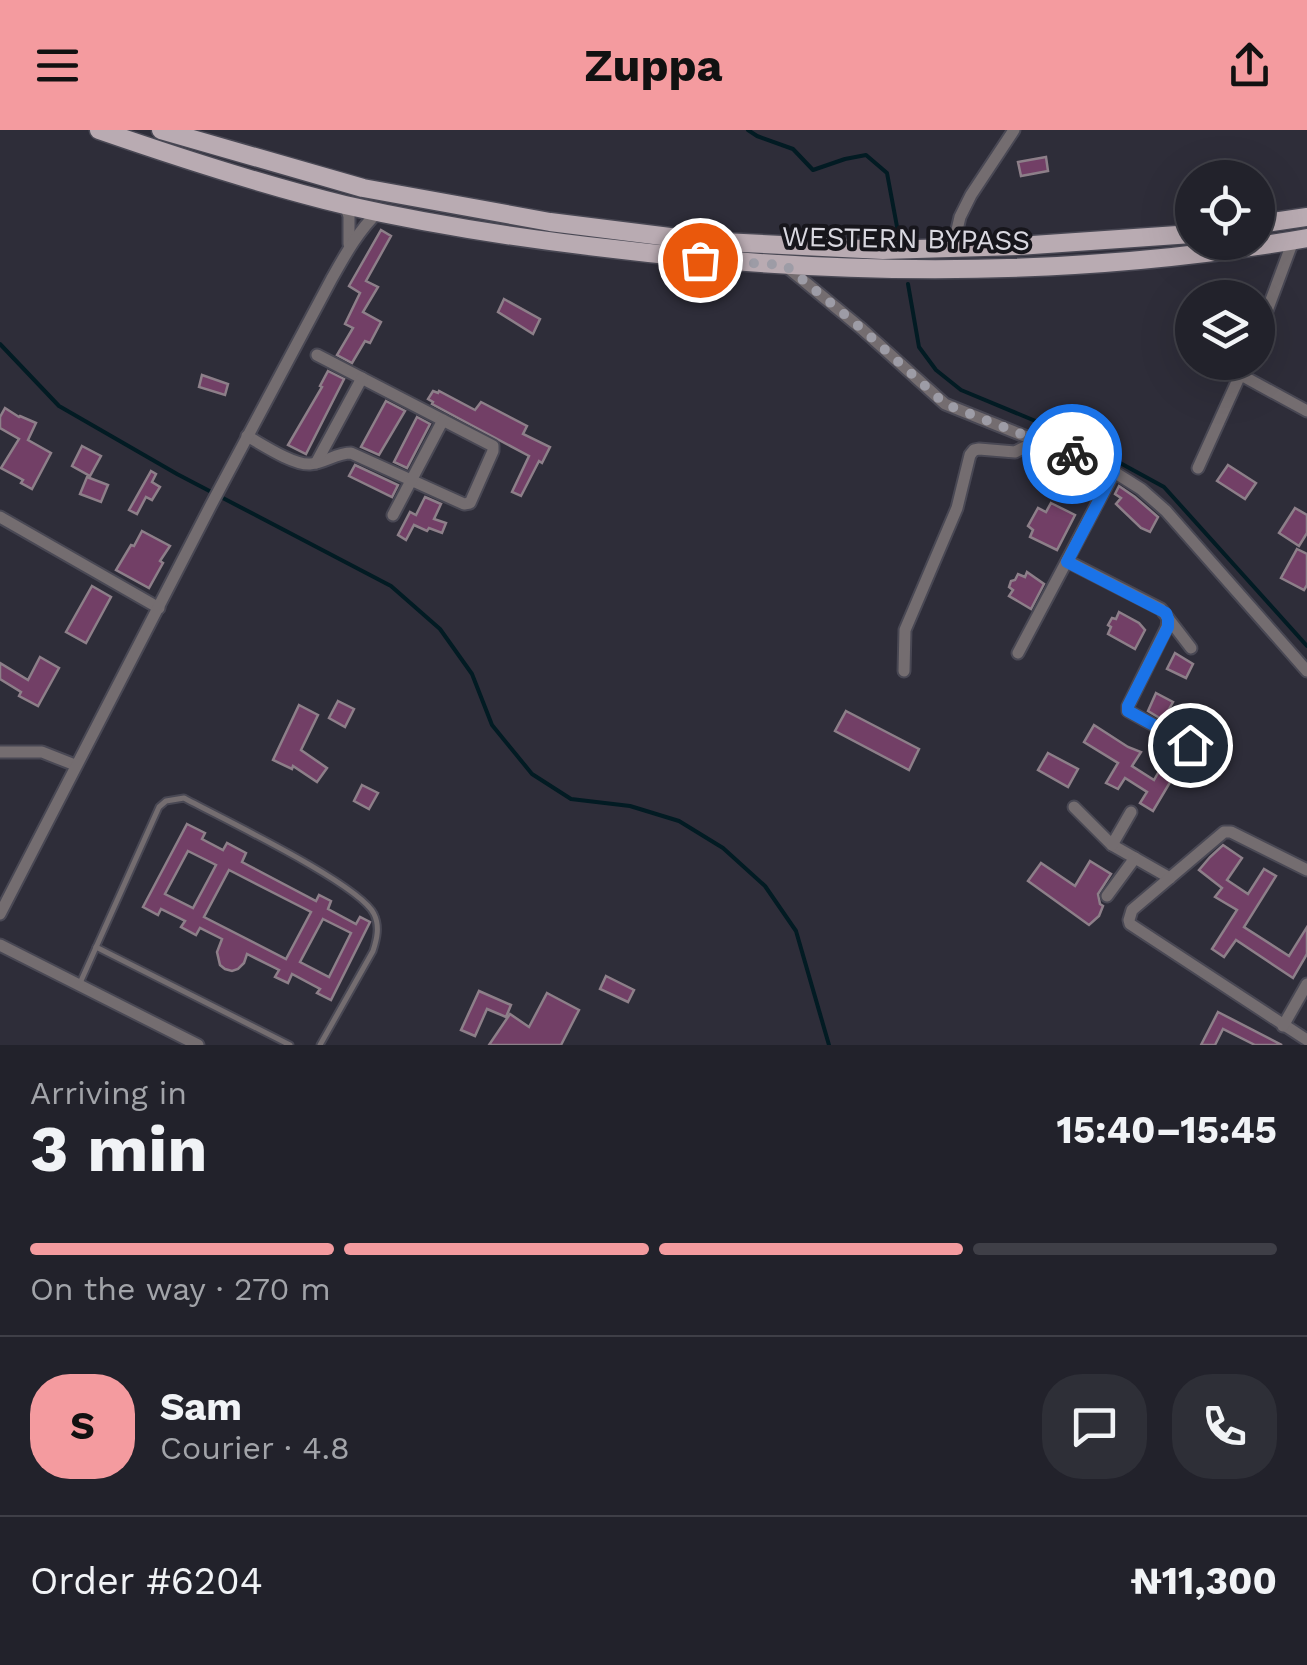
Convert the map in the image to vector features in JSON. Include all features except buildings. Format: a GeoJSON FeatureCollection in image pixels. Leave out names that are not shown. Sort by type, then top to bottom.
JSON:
{"type":"FeatureCollection","features":[{"type":"Feature","properties":{"kind":"main road","name":"WESTERN BYPASS"},"geometry":{"type":"LineString","coordinates":[[99,130],[204,165],[345,204],[547,242],[700,260],[887,270],[1020,268],[1198,253],[1300,239]]}},
{"type":"Feature","properties":{"kind":"main road","name":"WESTERN BYPASS"},"geometry":{"type":"LineString","coordinates":[[161,130],[362,188],[550,222],[702,241],[883,250],[1108,242],[1175,236]]}},
{"type":"Feature","properties":{"kind":"main road"},"geometry":{"type":"LineString","coordinates":[[1275,222],[1307,217]]}},
{"type":"Feature","properties":{"kind":"street"},"geometry":{"type":"LineString","coordinates":[[953,248],[960,217],[1014,130]]}},
{"type":"Feature","properties":{"kind":"street"},"geometry":{"type":"LineString","coordinates":[[345,204],[350,216],[349,248]]}},
{"type":"Feature","properties":{"kind":"street"},"geometry":{"type":"LineString","coordinates":[[0,914],[247,436],[349,248],[379,211]]}},
{"type":"Feature","properties":{"kind":"street"},"geometry":{"type":"LineString","coordinates":[[1275,296],[1300,239]]}},
{"type":"Feature","properties":{"kind":"street"},"geometry":{"type":"LineString","coordinates":[[785,265],[945,404],[1114,472],[1141,488],[1166,511],[1307,671]]}},
{"type":"Feature","properties":{"kind":"street"},"geometry":{"type":"LineString","coordinates":[[247,436],[300,464],[316,463],[344,452],[464,504],[472,500],[493,446],[317,355]]}},
{"type":"Feature","properties":{"kind":"street"},"geometry":{"type":"LineString","coordinates":[[316,463],[362,378]]}},
{"type":"Feature","properties":{"kind":"street"},"geometry":{"type":"LineString","coordinates":[[1198,468],[1239,380]]}},
{"type":"Feature","properties":{"kind":"street"},"geometry":{"type":"LineString","coordinates":[[1260,380],[1307,411]]}},
{"type":"Feature","properties":{"kind":"street"},"geometry":{"type":"LineString","coordinates":[[393,515],[443,420]]}},
{"type":"Feature","properties":{"kind":"street"},"geometry":{"type":"LineString","coordinates":[[904,671],[906,630],[958,508],[970,454],[978,448],[1015,452],[1037,441]]}},
{"type":"Feature","properties":{"kind":"street"},"geometry":{"type":"LineString","coordinates":[[1018,653],[1114,472]]}},
{"type":"Feature","properties":{"kind":"street"},"geometry":{"type":"LineString","coordinates":[[0,516],[159,608]]}},
{"type":"Feature","properties":{"kind":"street"},"geometry":{"type":"LineString","coordinates":[[1067,562],[1160,609],[1191,648]]}},
{"type":"Feature","properties":{"kind":"street"},"geometry":{"type":"LineString","coordinates":[[1168,619],[1168,627],[1128,711],[1190,745]]}},
{"type":"Feature","properties":{"kind":"street"},"geometry":{"type":"LineString","coordinates":[[0,752],[42,752],[75,765]]}},
{"type":"Feature","properties":{"kind":"street"},"geometry":{"type":"LineString","coordinates":[[1074,807],[1112,845],[1170,878]]}},
{"type":"Feature","properties":{"kind":"street"},"geometry":{"type":"LineString","coordinates":[[1112,845],[1131,812]]}},
{"type":"Feature","properties":{"kind":"street"},"geometry":{"type":"LineString","coordinates":[[1307,870],[1228,831],[1132,910],[1129,920],[1307,1040]]}},
{"type":"Feature","properties":{"kind":"street"},"geometry":{"type":"LineString","coordinates":[[1108,896],[1134,858]]}},
{"type":"Feature","properties":{"kind":"street"},"geometry":{"type":"LineString","coordinates":[[0,945],[198,1045]]}},
{"type":"Feature","properties":{"kind":"street"},"geometry":{"type":"LineString","coordinates":[[1283,1026],[1307,984]]}},
{"type":"Feature","properties":{"kind":"lane"},"geometry":{"type":"LineString","coordinates":[[80,985],[159,807],[166,800],[184,798],[346,888],[364,900],[375,915],[378,934],[373,951],[320,1045]]}},
{"type":"Feature","properties":{"kind":"lane"},"geometry":{"type":"LineString","coordinates":[[96,946],[290,1045]]}},
{"type":"Feature","properties":{"kind":"waterway"},"geometry":{"type":"LineString","coordinates":[[748,130],[793,149],[813,170],[866,155],[887,173],[898,232]]}},
{"type":"Feature","properties":{"kind":"waterway"},"geometry":{"type":"LineString","coordinates":[[908,284],[919,347],[936,370],[961,390],[1069,435],[1164,487],[1307,646]]}},
{"type":"Feature","properties":{"kind":"waterway"},"geometry":{"type":"LineString","coordinates":[[0,344],[59,406],[177,474],[391,586],[440,629],[472,674],[492,725],[532,774],[571,799],[630,806],[679,821],[723,848],[765,886],[796,931],[829,1045]]}},
{"type":"Feature","properties":{"kind":"way so far"},"geometry":{"type":"LineString","coordinates":[[700,260],[785,265],[945,404],[1072,454]]}},
{"type":"Feature","properties":{"kind":"route"},"geometry":{"type":"LineString","coordinates":[[1072,454],[1114,472],[1067,562],[1166,613],[1168,627],[1128,711],[1190,745]]}}]}
